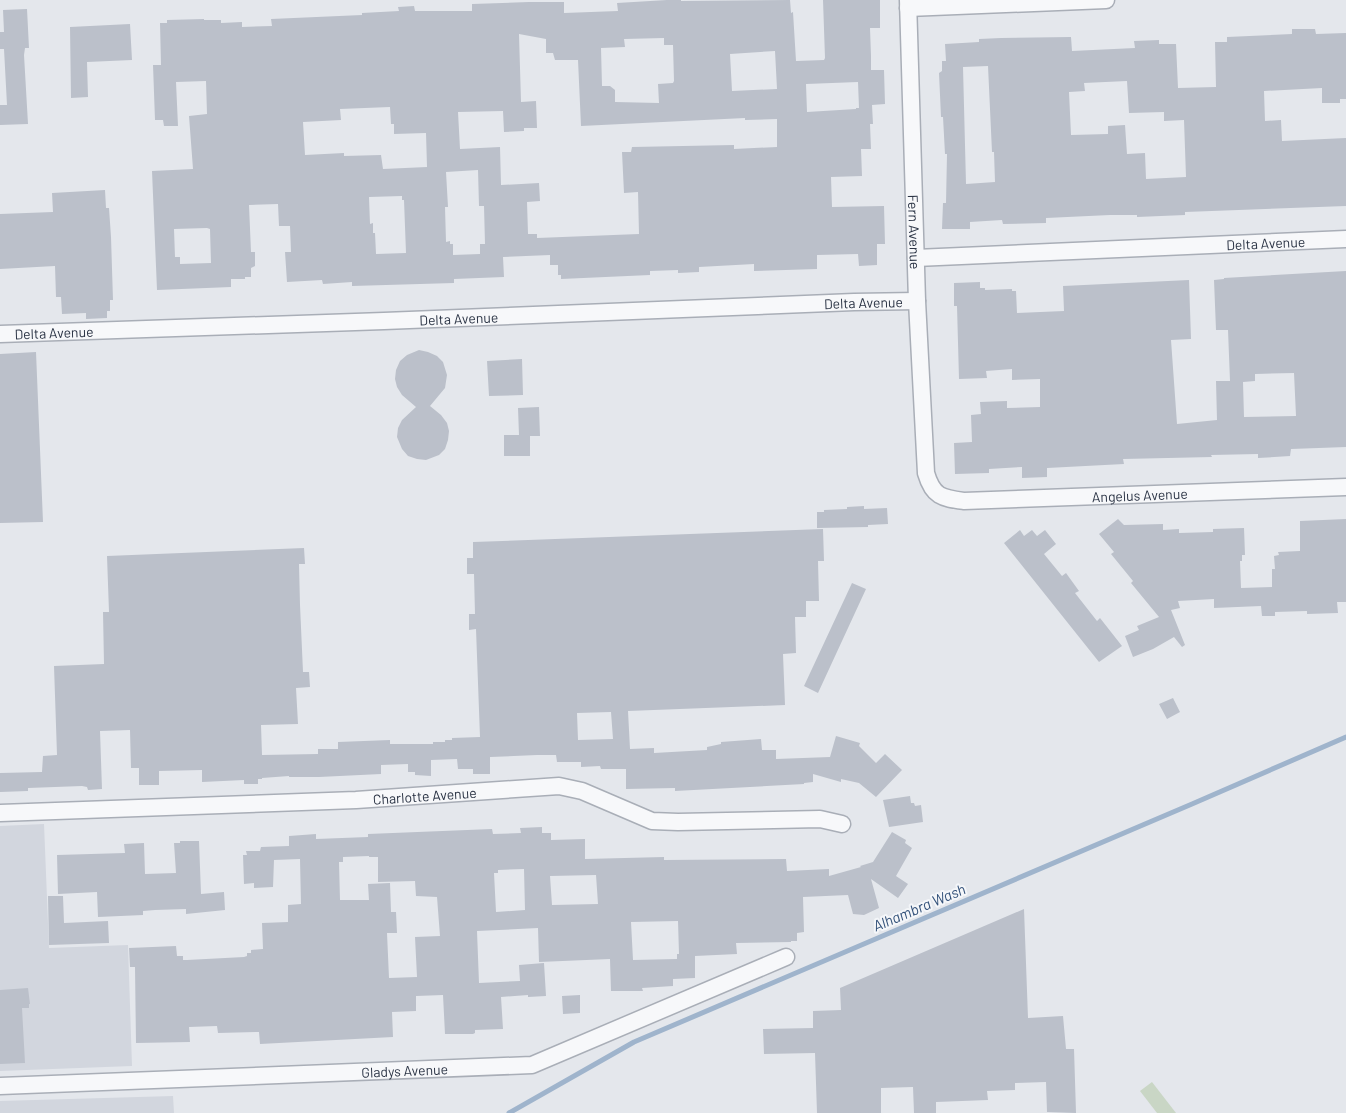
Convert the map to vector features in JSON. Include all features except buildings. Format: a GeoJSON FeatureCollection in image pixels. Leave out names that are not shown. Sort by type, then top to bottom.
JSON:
{"type":"FeatureCollection","features":[{"type":"Feature","properties":{"kind":"street"},"geometry":{"type":"LineString","coordinates":[[908,4],[1106,0]]}},
{"type":"Feature","properties":{"kind":"street","name":"Fern Avenue"},"geometry":{"type":"LineString","coordinates":[[908,4],[917,301],[926,473],[930,486],[935,493]]}},
{"type":"Feature","properties":{"kind":"street","name":"Delta Avenue"},"geometry":{"type":"LineString","coordinates":[[916,258],[1346,239]]}},
{"type":"Feature","properties":{"kind":"street","name":"Delta Avenue"},"geometry":{"type":"LineString","coordinates":[[0,334],[917,301]]}},
{"type":"Feature","properties":{"kind":"street","name":"Angelus Avenue"},"geometry":{"type":"LineString","coordinates":[[935,493],[946,498],[964,501],[1346,487]]}},
{"type":"Feature","properties":{"kind":"street","name":"Charlotte Avenue"},"geometry":{"type":"LineString","coordinates":[[0,813],[356,800],[559,786],[582,791],[652,821],[820,819],[842,824]]}},
{"type":"Feature","properties":{"kind":"street","name":"Gladys Avenue"},"geometry":{"type":"LineString","coordinates":[[0,1086],[532,1065],[786,957]]}},
{"type":"Feature","properties":{"kind":"shaded area"},"geometry":{"type":"Polygon","coordinates":[[[44,824],[49,948],[128,945],[132,1066],[0,1071],[0,826],[44,824]]]}},
{"type":"Feature","properties":{"kind":"shaded area"},"geometry":{"type":"Polygon","coordinates":[[[173,1096],[174,1113],[0,1113],[0,1101],[173,1096]]]}},
{"type":"Feature","properties":{"kind":"green space"},"geometry":{"type":"Polygon","coordinates":[[[1152,1082],[1176,1113],[1157,1113],[1140,1091],[1152,1082]]]}},
{"type":"Feature","properties":{"kind":"waterway","name":"Alhambra Wash"},"geometry":{"type":"LineString","coordinates":[[509,1113],[634,1042],[1346,737]]}}]}
